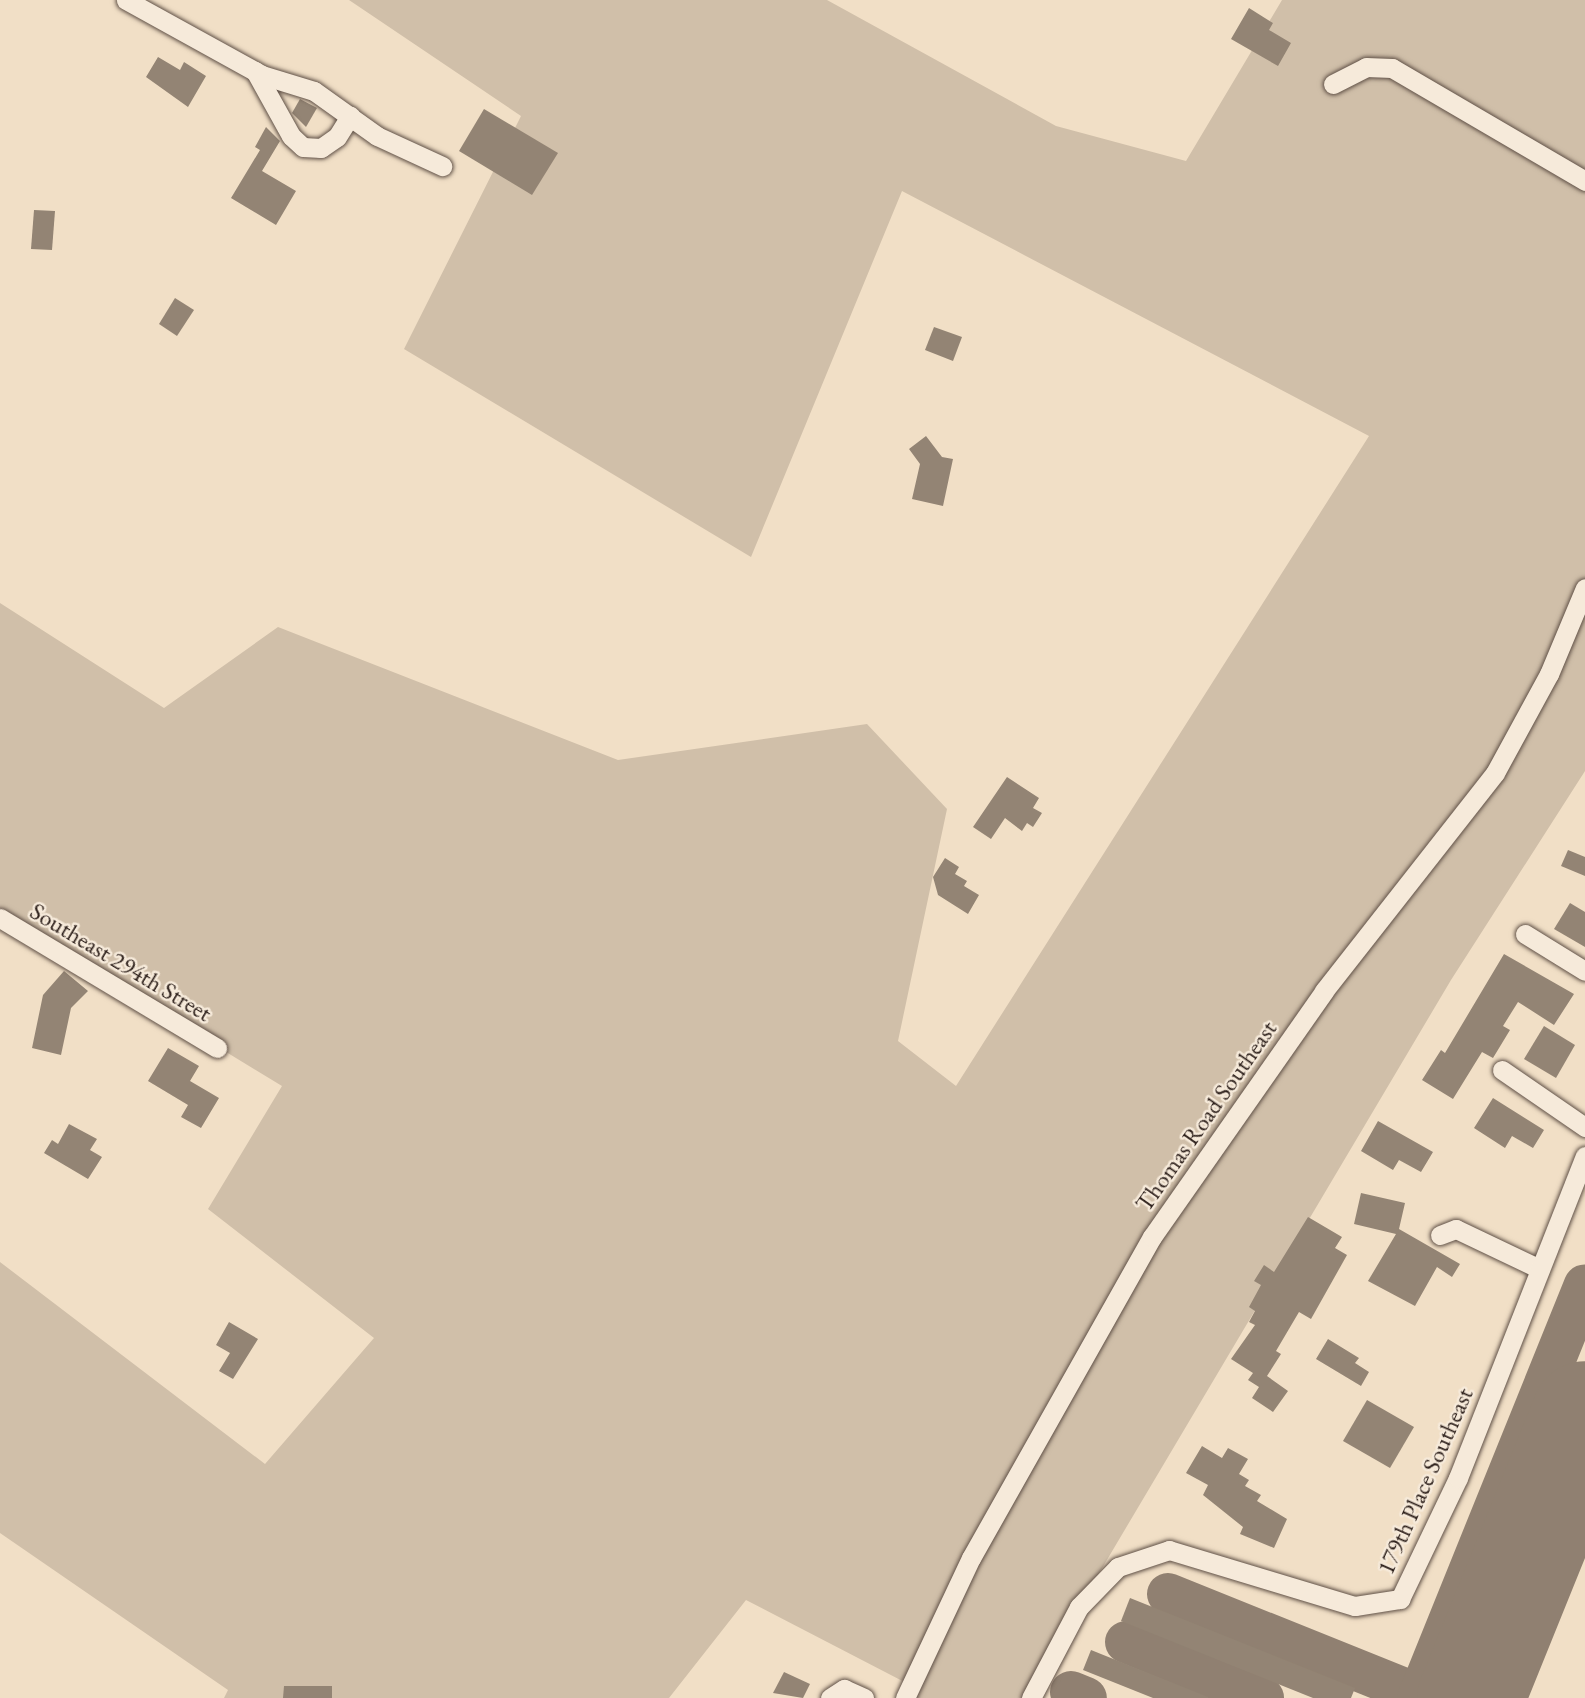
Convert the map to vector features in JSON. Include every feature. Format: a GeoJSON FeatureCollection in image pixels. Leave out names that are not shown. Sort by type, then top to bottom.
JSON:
{"type":"FeatureCollection","features":[{"type":"Feature","properties":{"kind":"street"},"geometry":{"type":"LineString","coordinates":[[126,0],[256,71],[314,91],[377,136],[442,166]]}},
{"type":"Feature","properties":{"kind":"street"},"geometry":{"type":"LineString","coordinates":[[1333,84],[1366,67],[1392,68],[1585,181]]}},
{"type":"Feature","properties":{"kind":"street"},"geometry":{"type":"LineString","coordinates":[[256,71],[291,136],[303,146],[321,148],[337,137],[349,116]]}},
{"type":"Feature","properties":{"kind":"street","name":"Thomas Road Southeast"},"geometry":{"type":"LineString","coordinates":[[905,1698],[971,1558],[1152,1237],[1324,990],[1496,773],[1549,674],[1585,588]]}},
{"type":"Feature","properties":{"kind":"street","name":"Southeast 294th Street"},"geometry":{"type":"LineString","coordinates":[[0,918],[217,1048]]}},
{"type":"Feature","properties":{"kind":"street"},"geometry":{"type":"LineString","coordinates":[[1525,934],[1585,971]]}},
{"type":"Feature","properties":{"kind":"street"},"geometry":{"type":"LineString","coordinates":[[1502,1070],[1585,1127]]}},
{"type":"Feature","properties":{"kind":"street","name":"179th Place Southeast"},"geometry":{"type":"LineString","coordinates":[[1031,1698],[1079,1607],[1118,1567],[1169,1549],[1355,1606],[1400,1599],[1458,1478],[1585,1156]]}},
{"type":"Feature","properties":{"kind":"street"},"geometry":{"type":"LineString","coordinates":[[1440,1236],[1456,1229],[1540,1269]]}},
{"type":"Feature","properties":{"kind":"street"},"geometry":{"type":"LineString","coordinates":[[831,1698],[844,1689],[864,1698]]}},
{"type":"Feature","properties":{"kind":"shaded area"},"geometry":{"type":"Polygon","coordinates":[[[349,0],[827,0],[1056,126],[1186,161],[1282,0],[1585,0],[1585,771],[1451,980],[1079,1607],[1031,1698],[910,1698],[914,1687],[746,1600],[669,1698],[224,1698],[228,1690],[0,1533],[0,1262],[265,1464],[374,1338],[208,1209],[282,1086],[0,914],[0,603],[164,708],[278,627],[618,760],[867,724],[947,809],[898,1041],[956,1086],[1369,436],[902,191],[751,557],[404,349],[521,116],[349,0]]]}},
{"type":"Feature","properties":{"kind":"building"},"geometry":{"type":"Polygon","coordinates":[[[1249,8],[1273,23],[1269,30],[1291,43],[1278,66],[1231,39],[1249,8]]]}},
{"type":"Feature","properties":{"kind":"building"},"geometry":{"type":"Polygon","coordinates":[[[158,57],[180,70],[184,62],[206,76],[188,107],[146,77],[158,57]]]}},
{"type":"Feature","properties":{"kind":"building"},"geometry":{"type":"Polygon","coordinates":[[[300,99],[317,108],[306,127],[292,113],[300,99]]]}},
{"type":"Feature","properties":{"kind":"building"},"geometry":{"type":"Polygon","coordinates":[[[484,109],[558,153],[532,195],[459,151],[484,109]]]}},
{"type":"Feature","properties":{"kind":"building"},"geometry":{"type":"Polygon","coordinates":[[[266,127],[280,141],[262,171],[296,191],[276,225],[231,198],[260,150],[255,147],[266,127]]]}},
{"type":"Feature","properties":{"kind":"building"},"geometry":{"type":"Polygon","coordinates":[[[34,210],[55,211],[52,250],[31,249],[34,210]]]}},
{"type":"Feature","properties":{"kind":"building"},"geometry":{"type":"Polygon","coordinates":[[[175,298],[194,310],[177,336],[159,324],[175,298]]]}},
{"type":"Feature","properties":{"kind":"building"},"geometry":{"type":"Polygon","coordinates":[[[934,327],[962,337],[953,361],[925,350],[934,327]]]}},
{"type":"Feature","properties":{"kind":"building"},"geometry":{"type":"Polygon","coordinates":[[[926,436],[942,457],[953,459],[943,506],[912,499],[920,464],[909,449],[926,436]]]}},
{"type":"Feature","properties":{"kind":"building"},"geometry":{"type":"Polygon","coordinates":[[[1007,777],[1039,798],[1033,808],[1042,813],[1033,827],[1027,823],[1022,831],[1005,818],[991,839],[973,827],[1007,777]]]}},
{"type":"Feature","properties":{"kind":"building"},"geometry":{"type":"Polygon","coordinates":[[[1568,850],[1585,857],[1585,876],[1561,866],[1568,850]]]}},
{"type":"Feature","properties":{"kind":"building"},"geometry":{"type":"Polygon","coordinates":[[[945,858],[959,867],[955,874],[967,881],[964,886],[979,895],[968,914],[938,895],[933,877],[945,858]]]}},
{"type":"Feature","properties":{"kind":"building"},"geometry":{"type":"Polygon","coordinates":[[[1570,903],[1585,912],[1585,947],[1554,929],[1570,903]]]}},
{"type":"Feature","properties":{"kind":"building"},"geometry":{"type":"Polygon","coordinates":[[[1504,954],[1574,994],[1554,1025],[1518,1002],[1503,1026],[1510,1030],[1493,1058],[1482,1052],[1453,1099],[1422,1080],[1441,1050],[1445,1053],[1504,954]]]}},
{"type":"Feature","properties":{"kind":"building"},"geometry":{"type":"Polygon","coordinates":[[[64,971],[88,991],[71,1008],[61,1055],[32,1048],[43,995],[64,971]]]}},
{"type":"Feature","properties":{"kind":"building"},"geometry":{"type":"Polygon","coordinates":[[[1544,1026],[1575,1045],[1556,1078],[1524,1059],[1544,1026]]]}},
{"type":"Feature","properties":{"kind":"building"},"geometry":{"type":"Polygon","coordinates":[[[168,1048],[199,1066],[190,1081],[219,1098],[201,1128],[181,1117],[188,1105],[148,1081],[168,1048]]]}},
{"type":"Feature","properties":{"kind":"building"},"geometry":{"type":"Polygon","coordinates":[[[1493,1098],[1544,1130],[1533,1148],[1512,1136],[1505,1148],[1474,1128],[1493,1098]]]}},
{"type":"Feature","properties":{"kind":"building"},"geometry":{"type":"Polygon","coordinates":[[[1378,1121],[1433,1152],[1421,1172],[1399,1160],[1393,1170],[1361,1151],[1378,1121]]]}},
{"type":"Feature","properties":{"kind":"building"},"geometry":{"type":"Polygon","coordinates":[[[69,1124],[97,1139],[90,1150],[102,1157],[88,1179],[44,1153],[52,1140],[58,1144],[69,1124]]]}},
{"type":"Feature","properties":{"kind":"building"},"geometry":{"type":"Polygon","coordinates":[[[1361,1193],[1405,1203],[1399,1229],[1460,1264],[1452,1277],[1437,1267],[1415,1306],[1368,1281],[1396,1234],[1354,1224],[1361,1193]]]}},
{"type":"Feature","properties":{"kind":"building"},"geometry":{"type":"Polygon","coordinates":[[[1308,1217],[1342,1237],[1335,1248],[1347,1255],[1311,1319],[1299,1312],[1276,1351],[1281,1354],[1267,1376],[1288,1391],[1273,1412],[1252,1398],[1259,1387],[1248,1380],[1253,1373],[1231,1359],[1255,1325],[1249,1322],[1255,1311],[1249,1307],[1261,1285],[1254,1281],[1264,1265],[1274,1272],[1308,1217]]]}},
{"type":"Feature","properties":{"kind":"building"},"geometry":{"type":"Polygon","coordinates":[[[229,1322],[258,1339],[233,1379],[219,1371],[230,1353],[216,1345],[229,1322]]]}},
{"type":"Feature","properties":{"kind":"building"},"geometry":{"type":"Polygon","coordinates":[[[1328,1339],[1359,1358],[1355,1363],[1369,1372],[1361,1386],[1316,1359],[1328,1339]]]}},
{"type":"Feature","properties":{"kind":"building"},"geometry":{"type":"Polygon","coordinates":[[[1367,1400],[1414,1427],[1390,1468],[1343,1441],[1367,1400]]]}},
{"type":"Feature","properties":{"kind":"building"},"geometry":{"type":"Polygon","coordinates":[[[1202,1446],[1222,1458],[1228,1448],[1248,1459],[1239,1474],[1249,1480],[1245,1486],[1261,1495],[1257,1501],[1287,1519],[1274,1548],[1240,1534],[1243,1527],[1203,1495],[1208,1485],[1186,1473],[1202,1446]]]}},
{"type":"Feature","properties":{"kind":"building"},"geometry":{"type":"Polygon","coordinates":[[[1130,1598],[1355,1688],[1351,1698],[1313,1698],[1121,1621],[1130,1598]]]}},
{"type":"Feature","properties":{"kind":"building"},"geometry":{"type":"Polygon","coordinates":[[[1091,1650],[1208,1698],[1153,1698],[1083,1670],[1091,1650]]]}},
{"type":"Feature","properties":{"kind":"building"},"geometry":{"type":"Polygon","coordinates":[[[784,1672],[810,1684],[803,1698],[773,1693],[784,1672]]]}},
{"type":"Feature","properties":{"kind":"building"},"geometry":{"type":"Polygon","coordinates":[[[284,1686],[332,1686],[332,1698],[283,1698],[284,1686]]]}},
{"type":"Feature","properties":{"kind":"taxiway"},"geometry":{"type":"LineString","coordinates":[[1418,1698],[1585,1285]]}},
{"type":"Feature","properties":{"kind":"taxiway"},"geometry":{"type":"LineString","coordinates":[[1571,1448],[1585,1456]]}},
{"type":"Feature","properties":{"kind":"taxiway"},"geometry":{"type":"LineString","coordinates":[[1168,1594],[1419,1695]]}},
{"type":"Feature","properties":{"kind":"taxiway"},"geometry":{"type":"LineString","coordinates":[[1441,1644],[1511,1599]]}},
{"type":"Feature","properties":{"kind":"taxiway"},"geometry":{"type":"LineString","coordinates":[[1126,1642],[1263,1698]]}},
{"type":"Feature","properties":{"kind":"taxiway"},"geometry":{"type":"LineString","coordinates":[[1071,1692],[1086,1698]]}},
{"type":"Feature","properties":{"kind":"runway"},"geometry":{"type":"LineString","coordinates":[[1470,1698],[1585,1414]]}}]}
